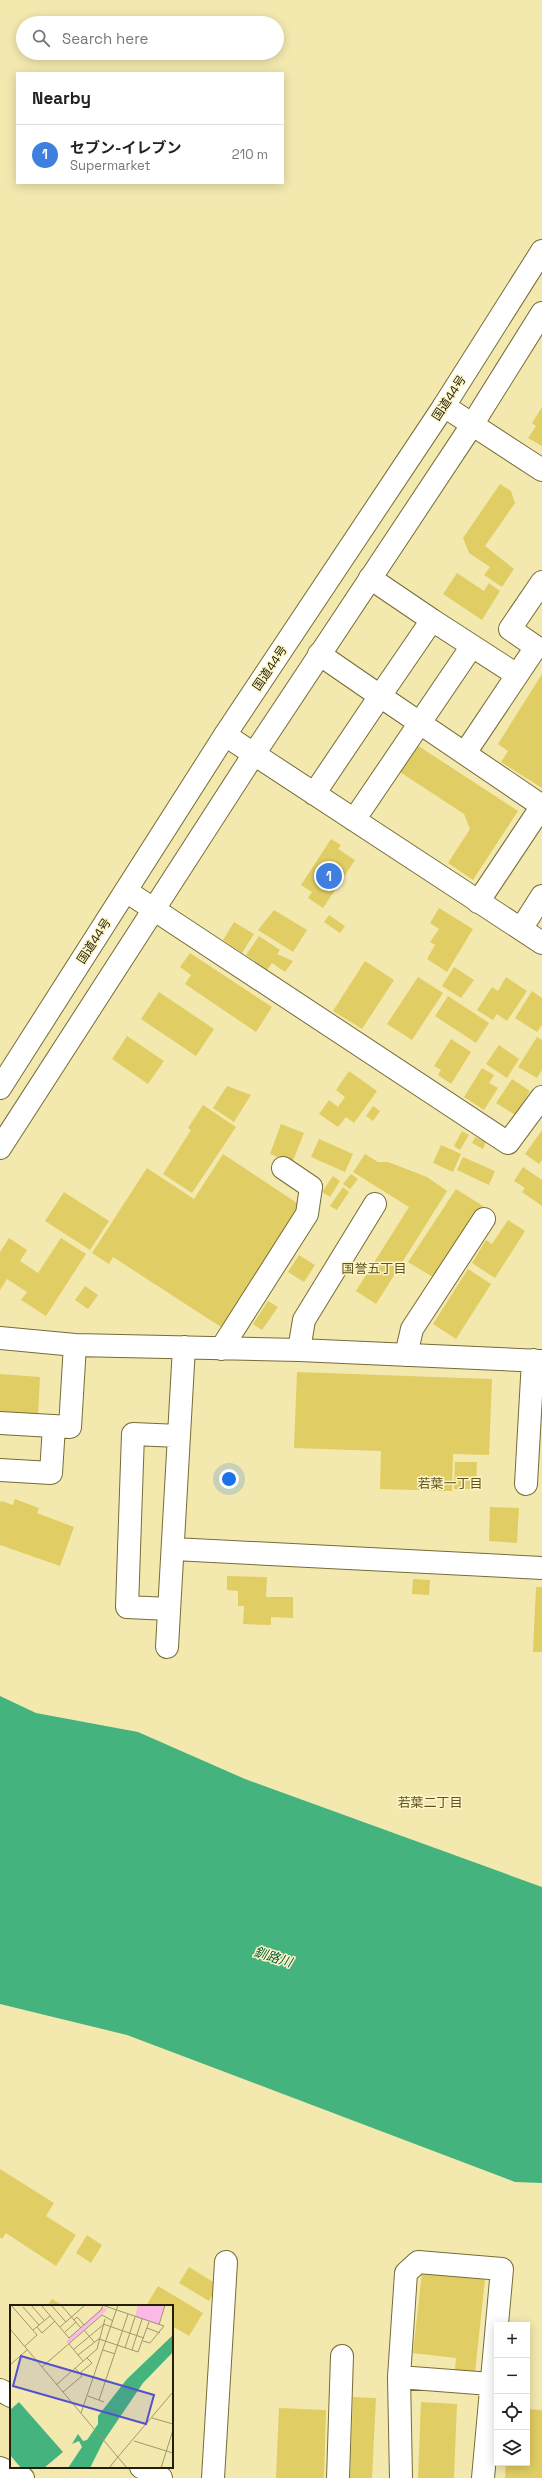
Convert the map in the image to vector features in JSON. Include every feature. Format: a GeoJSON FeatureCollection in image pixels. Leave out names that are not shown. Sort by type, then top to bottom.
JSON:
{"type":"FeatureCollection","features":[{"type":"Feature","properties":{"kind":"main road","name":"国道44号"},"geometry":{"type":"LineString","coordinates":[[0,1088],[225,735],[444,406],[542,251]]}},
{"type":"Feature","properties":{"kind":"main road"},"geometry":{"type":"LineString","coordinates":[[0,1148],[319,654],[472,425],[542,313]]}},
{"type":"Feature","properties":{"kind":"main road"},"geometry":{"type":"LineString","coordinates":[[444,406],[542,470]]}},
{"type":"Feature","properties":{"kind":"main road"},"geometry":{"type":"LineString","coordinates":[[370,578],[517,675]]}},
{"type":"Feature","properties":{"kind":"main road"},"geometry":{"type":"LineString","coordinates":[[464,753],[539,642],[510,629],[542,582]]}},
{"type":"Feature","properties":{"kind":"main road"},"geometry":{"type":"LineString","coordinates":[[314,794],[432,620]]}},
{"type":"Feature","properties":{"kind":"main road"},"geometry":{"type":"LineString","coordinates":[[354,820],[472,646]]}},
{"type":"Feature","properties":{"kind":"main road"},"geometry":{"type":"LineString","coordinates":[[319,654],[542,806],[478,902]]}},
{"type":"Feature","properties":{"kind":"main road"},"geometry":{"type":"LineString","coordinates":[[225,735],[542,943]]}},
{"type":"Feature","properties":{"kind":"main road"},"geometry":{"type":"LineString","coordinates":[[126,891],[508,1143],[542,1097]]}},
{"type":"Feature","properties":{"kind":"main road"},"geometry":{"type":"LineString","coordinates":[[521,929],[542,896]]}},
{"type":"Feature","properties":{"kind":"main road"},"geometry":{"type":"LineString","coordinates":[[221,1349],[307,1214],[311,1187],[283,1168]]}},
{"type":"Feature","properties":{"kind":"main road"},"geometry":{"type":"LineString","coordinates":[[299,1350],[304,1320],[375,1204]]}},
{"type":"Feature","properties":{"kind":"main road"},"geometry":{"type":"LineString","coordinates":[[406,1355],[412,1329],[484,1219]]}},
{"type":"Feature","properties":{"kind":"main road"},"geometry":{"type":"LineString","coordinates":[[0,1338],[76,1345],[299,1350],[538,1360],[526,1484]]}},
{"type":"Feature","properties":{"kind":"main road"},"geometry":{"type":"LineString","coordinates":[[0,1423],[70,1427],[76,1345]]}},
{"type":"Feature","properties":{"kind":"main road"},"geometry":{"type":"LineString","coordinates":[[167,1647],[174,1549],[184,1347]]}},
{"type":"Feature","properties":{"kind":"main road"},"geometry":{"type":"LineString","coordinates":[[0,1470],[51,1473],[54,1426]]}},
{"type":"Feature","properties":{"kind":"main road"},"geometry":{"type":"LineString","coordinates":[[169,1609],[127,1607],[133,1434],[179,1436]]}},
{"type":"Feature","properties":{"kind":"main road"},"geometry":{"type":"LineString","coordinates":[[174,1549],[542,1568]]}},
{"type":"Feature","properties":{"kind":"main road"},"geometry":{"type":"LineString","coordinates":[[213,2478],[226,2262]]}},
{"type":"Feature","properties":{"kind":"main road"},"geometry":{"type":"LineString","coordinates":[[401,2478],[399,2377],[406,2273],[418,2262],[502,2269],[483,2478]]}},
{"type":"Feature","properties":{"kind":"main road"},"geometry":{"type":"LineString","coordinates":[[338,2478],[342,2356]]}},
{"type":"Feature","properties":{"kind":"main road"},"geometry":{"type":"LineString","coordinates":[[399,2377],[491,2384]]}},
{"type":"Feature","properties":{"kind":"main road"},"geometry":{"type":"LineString","coordinates":[[0,2390],[10,2395]]}},
{"type":"Feature","properties":{"kind":"main road"},"geometry":{"type":"LineString","coordinates":[[0,2468],[23,2478]]}},
{"type":"Feature","properties":{"kind":"water","name":"釧路川"},"geometry":{"type":"Polygon","coordinates":[[[0,1696],[36,1713],[138,1732],[245,1779],[542,1887],[542,2183],[515,2182],[127,2035],[0,2004],[0,1696]]]}},
{"type":"Feature","properties":{"kind":"building"},"geometry":{"type":"Polygon","coordinates":[[[542,407],[542,446],[528,438],[536,426],[532,423],[542,407]]]}},
{"type":"Feature","properties":{"kind":"building"},"geometry":{"type":"Polygon","coordinates":[[[500,484],[511,491],[515,503],[485,546],[514,569],[502,587],[484,575],[490,567],[469,553],[463,538],[500,484]]]}},
{"type":"Feature","properties":{"kind":"building"},"geometry":{"type":"Polygon","coordinates":[[[457,573],[484,591],[489,583],[500,591],[482,620],[443,594],[457,573]]]}},
{"type":"Feature","properties":{"kind":"building"},"geometry":{"type":"Polygon","coordinates":[[[542,674],[542,788],[501,762],[508,751],[498,744],[542,674]]]}},
{"type":"Feature","properties":{"kind":"building"},"geometry":{"type":"Polygon","coordinates":[[[417,745],[518,811],[473,880],[448,863],[470,829],[464,814],[400,772],[417,745]]]}},
{"type":"Feature","properties":{"kind":"building"},"geometry":{"type":"Polygon","coordinates":[[[331,839],[341,845],[338,849],[355,860],[323,908],[308,898],[312,892],[301,885],[331,839]]]}},
{"type":"Feature","properties":{"kind":"building"},"geometry":{"type":"Polygon","coordinates":[[[439,908],[473,929],[447,972],[427,959],[435,945],[430,942],[439,929],[430,923],[439,908]]]}},
{"type":"Feature","properties":{"kind":"building"},"geometry":{"type":"Polygon","coordinates":[[[274,910],[307,930],[293,952],[258,930],[274,910]]]}},
{"type":"Feature","properties":{"kind":"building"},"geometry":{"type":"Polygon","coordinates":[[[329,915],[345,926],[340,933],[324,922],[329,915]]]}},
{"type":"Feature","properties":{"kind":"building"},"geometry":{"type":"Polygon","coordinates":[[[234,922],[254,934],[242,953],[223,940],[234,922]]]}},
{"type":"Feature","properties":{"kind":"building"},"geometry":{"type":"Polygon","coordinates":[[[259,936],[280,950],[277,954],[293,961],[285,972],[272,963],[267,970],[246,955],[259,936]]]}},
{"type":"Feature","properties":{"kind":"building"},"geometry":{"type":"Polygon","coordinates":[[[190,953],[272,1007],[256,1032],[185,984],[191,975],[180,967],[190,953]]]}},
{"type":"Feature","properties":{"kind":"building"},"geometry":{"type":"Polygon","coordinates":[[[365,961],[394,980],[362,1029],[333,1011],[365,961]]]}},
{"type":"Feature","properties":{"kind":"building"},"geometry":{"type":"Polygon","coordinates":[[[454,967],[474,980],[461,998],[442,986],[454,967]]]}},
{"type":"Feature","properties":{"kind":"building"},"geometry":{"type":"Polygon","coordinates":[[[418,977],[443,993],[412,1040],[387,1024],[418,977]]]}},
{"type":"Feature","properties":{"kind":"building"},"geometry":{"type":"Polygon","coordinates":[[[506,977],[527,991],[507,1021],[497,1014],[493,1020],[477,1010],[492,987],[498,991],[506,977]]]}},
{"type":"Feature","properties":{"kind":"building"},"geometry":{"type":"Polygon","coordinates":[[[532,991],[542,998],[542,1025],[537,1032],[515,1018],[532,991]]]}},
{"type":"Feature","properties":{"kind":"building"},"geometry":{"type":"Polygon","coordinates":[[[159,992],[214,1029],[196,1056],[141,1019],[159,992]]]}},
{"type":"Feature","properties":{"kind":"building"},"geometry":{"type":"Polygon","coordinates":[[[448,996],[489,1023],[476,1043],[435,1016],[448,996]]]}},
{"type":"Feature","properties":{"kind":"building"},"geometry":{"type":"Polygon","coordinates":[[[127,1036],[164,1061],[148,1084],[112,1059],[127,1036]]]}},
{"type":"Feature","properties":{"kind":"building"},"geometry":{"type":"Polygon","coordinates":[[[537,1037],[542,1040],[542,1070],[537,1078],[518,1067],[537,1037]]]}},
{"type":"Feature","properties":{"kind":"building"},"geometry":{"type":"Polygon","coordinates":[[[451,1039],[471,1052],[451,1084],[438,1075],[441,1070],[434,1066],[451,1039]]]}},
{"type":"Feature","properties":{"kind":"building"},"geometry":{"type":"Polygon","coordinates":[[[499,1045],[519,1059],[507,1078],[486,1064],[499,1045]]]}},
{"type":"Feature","properties":{"kind":"building"},"geometry":{"type":"Polygon","coordinates":[[[482,1068],[494,1075],[489,1083],[498,1088],[484,1110],[464,1097],[482,1068]]]}},
{"type":"Feature","properties":{"kind":"building"},"geometry":{"type":"Polygon","coordinates":[[[349,1071],[377,1091],[354,1123],[346,1117],[338,1127],[319,1114],[329,1100],[338,1107],[345,1097],[336,1090],[349,1071]]]}},
{"type":"Feature","properties":{"kind":"building"},"geometry":{"type":"Polygon","coordinates":[[[512,1079],[530,1091],[515,1115],[496,1103],[512,1079]]]}},
{"type":"Feature","properties":{"kind":"building"},"geometry":{"type":"Polygon","coordinates":[[[227,1086],[251,1095],[234,1122],[213,1108],[227,1086]]]}},
{"type":"Feature","properties":{"kind":"building"},"geometry":{"type":"Polygon","coordinates":[[[203,1105],[236,1127],[192,1193],[163,1174],[191,1130],[188,1128],[203,1105]]]}},
{"type":"Feature","properties":{"kind":"building"},"geometry":{"type":"Polygon","coordinates":[[[373,1106],[380,1111],[373,1121],[366,1116],[373,1106]]]}},
{"type":"Feature","properties":{"kind":"building"},"geometry":{"type":"Polygon","coordinates":[[[281,1124],[304,1133],[292,1163],[270,1154],[281,1124]]]}},
{"type":"Feature","properties":{"kind":"building"},"geometry":{"type":"Polygon","coordinates":[[[542,1130],[542,1160],[539,1164],[525,1154],[542,1130]]]}},
{"type":"Feature","properties":{"kind":"building"},"geometry":{"type":"Polygon","coordinates":[[[462,1131],[469,1135],[460,1150],[454,1146],[462,1131]]]}},
{"type":"Feature","properties":{"kind":"building"},"geometry":{"type":"Polygon","coordinates":[[[475,1137],[486,1142],[483,1149],[472,1143],[475,1137]]]}},
{"type":"Feature","properties":{"kind":"building"},"geometry":{"type":"Polygon","coordinates":[[[319,1139],[353,1154],[345,1172],[311,1157],[319,1139]]]}},
{"type":"Feature","properties":{"kind":"building"},"geometry":{"type":"Polygon","coordinates":[[[441,1145],[461,1154],[453,1172],[433,1163],[441,1145]]]}},
{"type":"Feature","properties":{"kind":"building"},"geometry":{"type":"Polygon","coordinates":[[[223,1154],[303,1207],[224,1329],[113,1257],[109,1264],[92,1253],[147,1168],[194,1199],[223,1154]]]}},
{"type":"Feature","properties":{"kind":"building"},"geometry":{"type":"Polygon","coordinates":[[[365,1154],[378,1162],[388,1162],[427,1177],[447,1191],[376,1304],[356,1291],[409,1207],[353,1172],[365,1154]]]}},
{"type":"Feature","properties":{"kind":"building"},"geometry":{"type":"Polygon","coordinates":[[[463,1157],[495,1171],[489,1185],[457,1170],[463,1157]]]}},
{"type":"Feature","properties":{"kind":"building"},"geometry":{"type":"Polygon","coordinates":[[[523,1167],[542,1180],[542,1206],[522,1192],[525,1188],[514,1181],[523,1167]]]}},
{"type":"Feature","properties":{"kind":"building"},"geometry":{"type":"Polygon","coordinates":[[[351,1174],[358,1179],[350,1189],[343,1184],[351,1174]]]}},
{"type":"Feature","properties":{"kind":"building"},"geometry":{"type":"Polygon","coordinates":[[[333,1176],[340,1181],[330,1197],[322,1192],[333,1176]]]}},
{"type":"Feature","properties":{"kind":"building"},"geometry":{"type":"Polygon","coordinates":[[[343,1187],[349,1192],[337,1210],[330,1206],[343,1187]]]}},
{"type":"Feature","properties":{"kind":"building"},"geometry":{"type":"Polygon","coordinates":[[[456,1189],[483,1206],[436,1279],[408,1262],[456,1189]]]}},
{"type":"Feature","properties":{"kind":"building"},"geometry":{"type":"Polygon","coordinates":[[[64,1192],[109,1221],[90,1250],[45,1221],[64,1192]]]}},
{"type":"Feature","properties":{"kind":"building"},"geometry":{"type":"Polygon","coordinates":[[[508,1220],[525,1231],[495,1278],[472,1263],[486,1240],[492,1244],[508,1220]]]}},
{"type":"Feature","properties":{"kind":"building"},"geometry":{"type":"Polygon","coordinates":[[[9,1238],[27,1250],[20,1261],[38,1273],[61,1238],[86,1254],[46,1316],[21,1300],[27,1292],[7,1279],[0,1290],[0,1252],[9,1238]]]}},
{"type":"Feature","properties":{"kind":"building"},"geometry":{"type":"Polygon","coordinates":[[[299,1255],[315,1265],[304,1282],[288,1272],[299,1255]]]}},
{"type":"Feature","properties":{"kind":"building"},"geometry":{"type":"Polygon","coordinates":[[[468,1269],[491,1284],[456,1339],[433,1324],[468,1269]]]}},
{"type":"Feature","properties":{"kind":"building"},"geometry":{"type":"Polygon","coordinates":[[[85,1286],[98,1295],[88,1309],[75,1300],[85,1286]]]}},
{"type":"Feature","properties":{"kind":"building"},"geometry":{"type":"Polygon","coordinates":[[[268,1301],[278,1307],[262,1330],[253,1324],[268,1301]]]}},
{"type":"Feature","properties":{"kind":"building"},"geometry":{"type":"Polygon","coordinates":[[[297,1372],[492,1379],[489,1455],[453,1454],[452,1491],[380,1489],[381,1451],[294,1448],[297,1372]]]}},
{"type":"Feature","properties":{"kind":"building"},"geometry":{"type":"Polygon","coordinates":[[[0,1374],[40,1377],[38,1416],[0,1413],[0,1374]]]}},
{"type":"Feature","properties":{"kind":"building"},"geometry":{"type":"Polygon","coordinates":[[[455,1462],[477,1462],[476,1489],[454,1489],[455,1462]]]}},
{"type":"Feature","properties":{"kind":"building"},"geometry":{"type":"Polygon","coordinates":[[[15,1499],[39,1508],[37,1513],[74,1527],[60,1566],[0,1545],[0,1503],[1,1501],[13,1505],[15,1499]]]}},
{"type":"Feature","properties":{"kind":"building"},"geometry":{"type":"Polygon","coordinates":[[[490,1507],[519,1508],[517,1543],[489,1541],[490,1507]]]}},
{"type":"Feature","properties":{"kind":"building"},"geometry":{"type":"Polygon","coordinates":[[[227,1576],[267,1577],[266,1597],[293,1597],[293,1618],[271,1617],[271,1625],[243,1624],[244,1606],[238,1606],[238,1591],[227,1590],[227,1576]]]}},
{"type":"Feature","properties":{"kind":"building"},"geometry":{"type":"Polygon","coordinates":[[[413,1579],[430,1580],[429,1595],[412,1594],[413,1579]]]}},
{"type":"Feature","properties":{"kind":"building"},"geometry":{"type":"Polygon","coordinates":[[[536,1587],[542,1587],[542,1652],[533,1652],[536,1587]]]}},
{"type":"Feature","properties":{"kind":"building"},"geometry":{"type":"Polygon","coordinates":[[[0,2169],[54,2203],[46,2216],[76,2235],[56,2266],[6,2233],[2,2239],[0,2237],[0,2169]]]}},
{"type":"Feature","properties":{"kind":"building"},"geometry":{"type":"Polygon","coordinates":[[[87,2235],[102,2245],[91,2263],[76,2253],[87,2235]]]}},
{"type":"Feature","properties":{"kind":"building"},"geometry":{"type":"Polygon","coordinates":[[[189,2267],[218,2285],[209,2301],[179,2283],[189,2267]]]}},
{"type":"Feature","properties":{"kind":"building"},"geometry":{"type":"Polygon","coordinates":[[[422,2272],[485,2279],[475,2373],[455,2371],[456,2358],[413,2353],[422,2272]]]}},
{"type":"Feature","properties":{"kind":"building"},"geometry":{"type":"Polygon","coordinates":[[[158,2286],[203,2313],[189,2336],[173,2327],[173,2305],[147,2305],[158,2286]]]}},
{"type":"Feature","properties":{"kind":"building"},"geometry":{"type":"Polygon","coordinates":[[[52,2299],[62,2305],[48,2305],[52,2299]]]}},
{"type":"Feature","properties":{"kind":"building"},"geometry":{"type":"Polygon","coordinates":[[[353,2397],[376,2398],[372,2478],[350,2478],[353,2397]]]}},
{"type":"Feature","properties":{"kind":"building"},"geometry":{"type":"Polygon","coordinates":[[[421,2402],[457,2404],[454,2478],[418,2478],[421,2402]]]}},
{"type":"Feature","properties":{"kind":"building"},"geometry":{"type":"Polygon","coordinates":[[[279,2408],[326,2410],[324,2478],[276,2478],[279,2408]]]}},
{"type":"Feature","properties":{"kind":"building"},"geometry":{"type":"Polygon","coordinates":[[[530,2409],[542,2410],[542,2478],[505,2478],[506,2466],[530,2466],[530,2409]]]}},
{"type":"Feature","properties":{"kind":"place","name":"セブン-イレブン"},"geometry":{"type":"Point","coordinates":[329,876]}},
{"type":"Feature","properties":{"kind":"district","name":"国誉五丁目"},"geometry":{"type":"Point","coordinates":[374,1268]}},
{"type":"Feature","properties":{"kind":"district","name":"若葉一丁目"},"geometry":{"type":"Point","coordinates":[450,1483]}},
{"type":"Feature","properties":{"kind":"district","name":"若葉二丁目"},"geometry":{"type":"Point","coordinates":[430,1802]}}]}
